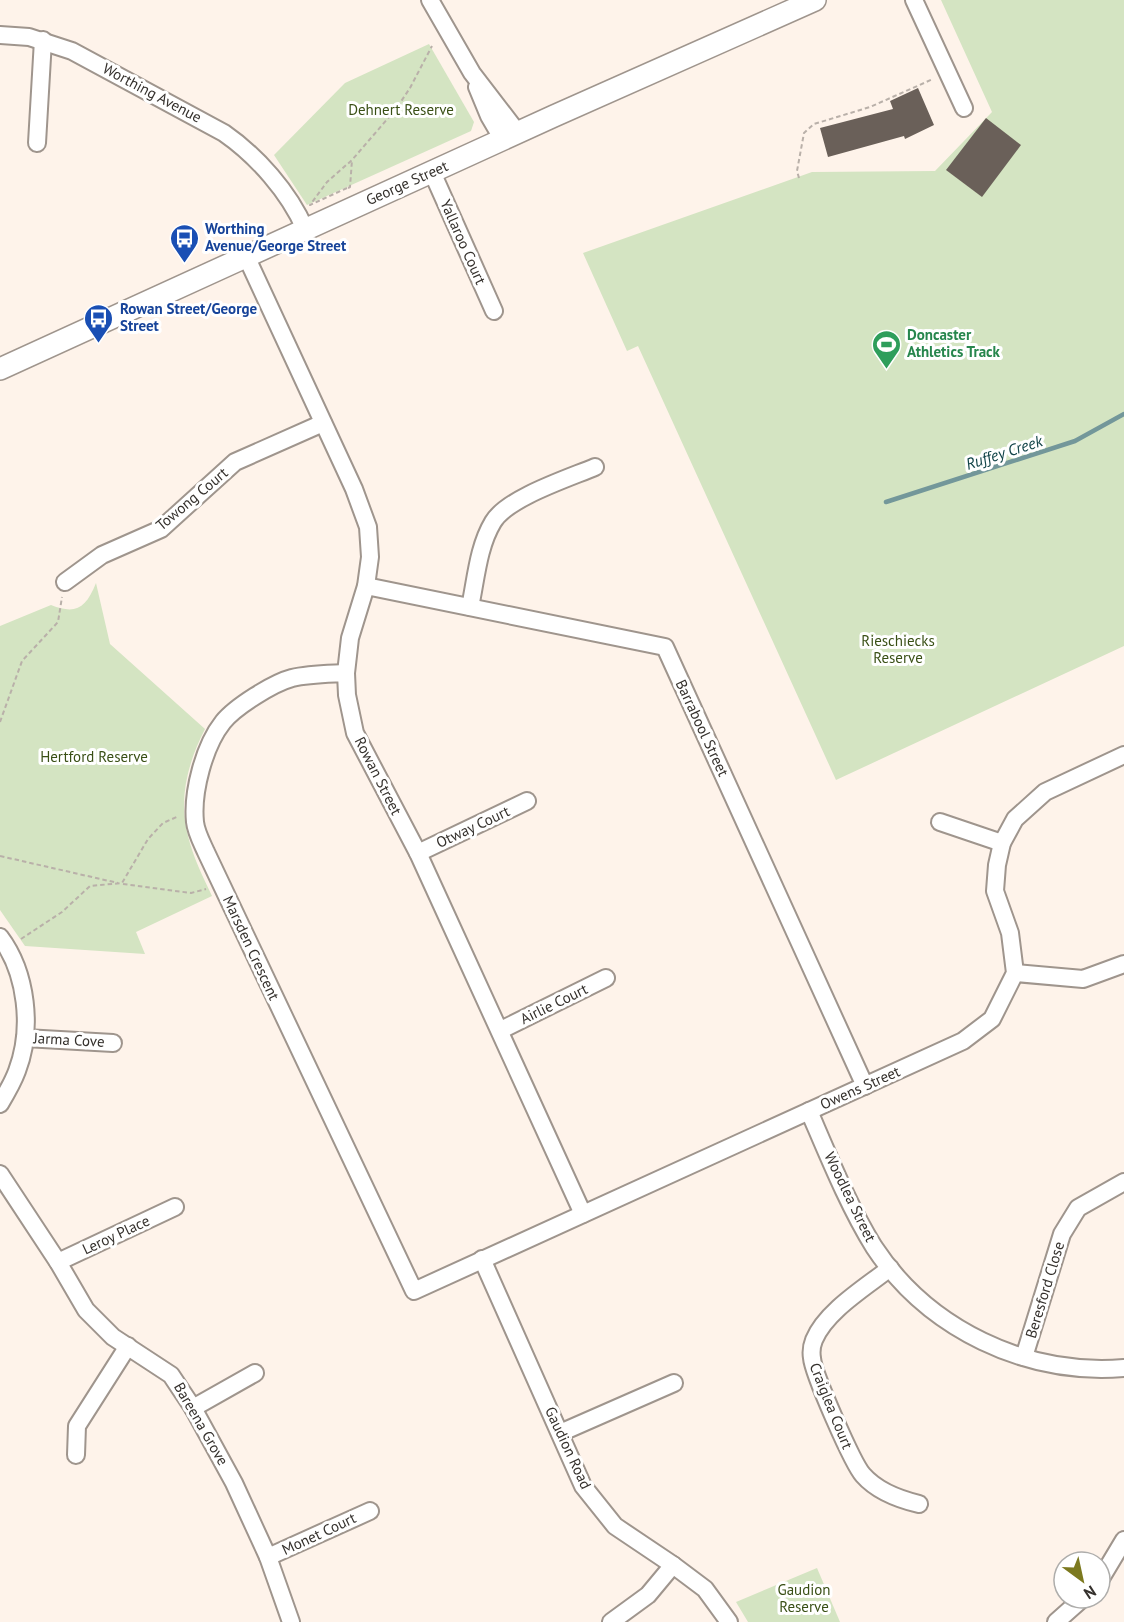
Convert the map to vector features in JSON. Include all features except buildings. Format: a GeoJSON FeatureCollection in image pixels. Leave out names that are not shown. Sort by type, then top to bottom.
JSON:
{"type":"FeatureCollection","features":[{"type":"Feature","properties":{"kind":"main road","name":"George Street"},"geometry":{"type":"LineString","coordinates":[[0,369],[510,136],[815,0]]}},
{"type":"Feature","properties":{"kind":"street"},"geometry":{"type":"LineString","coordinates":[[430,0],[472,73],[489,116],[510,136]]}},
{"type":"Feature","properties":{"kind":"street"},"geometry":{"type":"LineString","coordinates":[[914,0],[964,108]]}},
{"type":"Feature","properties":{"kind":"street","name":"Worthing Avenue"},"geometry":{"type":"LineString","coordinates":[[0,35],[44,40],[90,60],[224,133],[257,160],[281,192],[301,231]]}},
{"type":"Feature","properties":{"kind":"street"},"geometry":{"type":"LineString","coordinates":[[37,143],[44,40]]}},
{"type":"Feature","properties":{"kind":"street","name":"Yallaroo Court"},"geometry":{"type":"LineString","coordinates":[[432,172],[494,311]]}},
{"type":"Feature","properties":{"kind":"street","name":"Rowan Street"},"geometry":{"type":"LineString","coordinates":[[246,256],[354,489],[368,527],[370,557],[366,586],[350,638],[346,673],[347,695],[356,734],[418,853],[584,1214]]}},
{"type":"Feature","properties":{"kind":"street","name":"Towong Court"},"geometry":{"type":"LineString","coordinates":[[65,582],[102,555],[161,529],[236,462],[323,423]]}},
{"type":"Feature","properties":{"kind":"street"},"geometry":{"type":"LineString","coordinates":[[470,607],[481,550],[494,520],[520,498],[595,467]]}},
{"type":"Feature","properties":{"kind":"street","name":"Barrabool Street"},"geometry":{"type":"LineString","coordinates":[[366,586],[665,647],[865,1086]]}},
{"type":"Feature","properties":{"kind":"street","name":"Marsden Crescent"},"geometry":{"type":"LineString","coordinates":[[346,673],[290,678],[253,698],[223,722],[208,749],[200,770],[195,823],[206,852],[414,1291]]}},
{"type":"Feature","properties":{"kind":"street"},"geometry":{"type":"LineString","coordinates":[[1124,755],[1045,792],[1015,819],[1002,843],[995,891],[1010,933],[1015,973],[1083,979],[1124,964]]}},
{"type":"Feature","properties":{"kind":"street","name":"Otway Court"},"geometry":{"type":"LineString","coordinates":[[418,853],[528,801]]}},
{"type":"Feature","properties":{"kind":"street"},"geometry":{"type":"LineString","coordinates":[[940,822],[1002,843]]}},
{"type":"Feature","properties":{"kind":"street"},"geometry":{"type":"LineString","coordinates":[[0,1104],[18,1071],[25,1038],[26,1017],[20,978],[4,942]]}},
{"type":"Feature","properties":{"kind":"street","name":"Owens Street"},"geometry":{"type":"LineString","coordinates":[[414,1291],[963,1041],[992,1018],[1015,973]]}},
{"type":"Feature","properties":{"kind":"street","name":"Airlie Court"},"geometry":{"type":"LineString","coordinates":[[501,1030],[606,978]]}},
{"type":"Feature","properties":{"kind":"street","name":"Jarma Cove"},"geometry":{"type":"LineString","coordinates":[[25,1038],[113,1042]]}},
{"type":"Feature","properties":{"kind":"street","name":"Woodlea Street"},"geometry":{"type":"LineString","coordinates":[[809,1111],[866,1233],[890,1268],[912,1294],[946,1321],[983,1343],[1024,1357],[1066,1366],[1124,1368]]}},
{"type":"Feature","properties":{"kind":"street","name":"Bareena Grove"},"geometry":{"type":"LineString","coordinates":[[0,1174],[58,1262],[86,1310],[113,1337],[171,1375],[234,1483],[268,1557],[291,1622]]}},
{"type":"Feature","properties":{"kind":"street","name":"Beresford Close"},"geometry":{"type":"LineString","coordinates":[[1024,1357],[1062,1234],[1078,1208],[1124,1182]]}},
{"type":"Feature","properties":{"kind":"street","name":"Leroy Place"},"geometry":{"type":"LineString","coordinates":[[58,1262],[175,1207]]}},
{"type":"Feature","properties":{"kind":"street","name":"Gaudion Road"},"geometry":{"type":"LineString","coordinates":[[482,1259],[583,1486],[615,1526],[673,1564],[705,1589],[729,1622]]}},
{"type":"Feature","properties":{"kind":"street","name":"Craiglea Court"},"geometry":{"type":"LineString","coordinates":[[890,1268],[826,1321],[814,1340],[811,1357],[859,1471],[888,1494],[919,1504]]}},
{"type":"Feature","properties":{"kind":"street"},"geometry":{"type":"LineString","coordinates":[[76,1455],[77,1426],[128,1346]]}},
{"type":"Feature","properties":{"kind":"street"},"geometry":{"type":"LineString","coordinates":[[192,1408],[255,1373]]}},
{"type":"Feature","properties":{"kind":"street"},"geometry":{"type":"LineString","coordinates":[[560,1433],[674,1383]]}},
{"type":"Feature","properties":{"kind":"street","name":"Monet Court"},"geometry":{"type":"LineString","coordinates":[[268,1557],[370,1511]]}},
{"type":"Feature","properties":{"kind":"street"},"geometry":{"type":"LineString","coordinates":[[1112,1560],[1124,1540]]}},
{"type":"Feature","properties":{"kind":"street"},"geometry":{"type":"LineString","coordinates":[[611,1622],[648,1595],[673,1564]]}},
{"type":"Feature","properties":{"kind":"street"},"geometry":{"type":"LineString","coordinates":[[1056,1622],[1070,1610]]}},
{"type":"Feature","properties":{"kind":"path"},"geometry":{"type":"LineString","coordinates":[[347,188],[310,205],[327,182],[352,160],[396,109],[432,46]]}},
{"type":"Feature","properties":{"kind":"path"},"geometry":{"type":"LineString","coordinates":[[799,178],[797,171],[804,133],[814,124],[870,107],[947,72]]}},
{"type":"Feature","properties":{"kind":"path"},"geometry":{"type":"LineString","coordinates":[[0,722],[22,661],[58,622],[65,582]]}},
{"type":"Feature","properties":{"kind":"path"},"geometry":{"type":"LineString","coordinates":[[122,883],[148,838],[163,823],[196,809]]}},
{"type":"Feature","properties":{"kind":"path"},"geometry":{"type":"LineString","coordinates":[[0,856],[122,883],[191,893],[221,884]]}},
{"type":"Feature","properties":{"kind":"path"},"geometry":{"type":"LineString","coordinates":[[4,942],[62,912],[90,886],[122,883]]}},
{"type":"Feature","properties":{"kind":"green space","name":"Doncaster Athletics Track"},"geometry":{"type":"Polygon","coordinates":[[[941,0],[1124,0],[1124,646],[836,780],[638,346],[627,351],[583,253],[812,172],[935,171],[992,112],[941,0]]]}},
{"type":"Feature","properties":{"kind":"green space","name":"Dehnert Reserve"},"geometry":{"type":"Polygon","coordinates":[[[429,44],[474,122],[471,131],[307,205],[274,155],[345,83],[429,44]]]}},
{"type":"Feature","properties":{"kind":"green space","name":"Hertford Reserve"},"geometry":{"type":"Polygon","coordinates":[[[96,583],[110,644],[205,729],[186,781],[184,808],[190,844],[212,896],[136,932],[145,954],[25,946],[0,910],[0,626],[51,605],[67,609],[79,607],[84,604],[96,583]]]}},
{"type":"Feature","properties":{"kind":"green space","name":"Gaudion Reserve"},"geometry":{"type":"Polygon","coordinates":[[[817,1568],[840,1622],[748,1622],[736,1602],[817,1568]]]}},
{"type":"Feature","properties":{"kind":"waterway","name":"Ruffey Creek"},"geometry":{"type":"LineString","coordinates":[[886,502],[1075,441],[1124,414]]}},
{"type":"Feature","properties":{"kind":"place","name":"Worthing Avenue/George Street"},"geometry":{"type":"Point","coordinates":[184,264]}},
{"type":"Feature","properties":{"kind":"place","name":"Rowan Street/George Street"},"geometry":{"type":"Point","coordinates":[99,344]}},
{"type":"Feature","properties":{"kind":"place","name":"Doncaster Athletics Track"},"geometry":{"type":"Point","coordinates":[886,370]}},
{"type":"Feature","properties":{"kind":"park label","name":"Rieschiecks Reserve"},"geometry":{"type":"Point","coordinates":[898,650]}}]}
